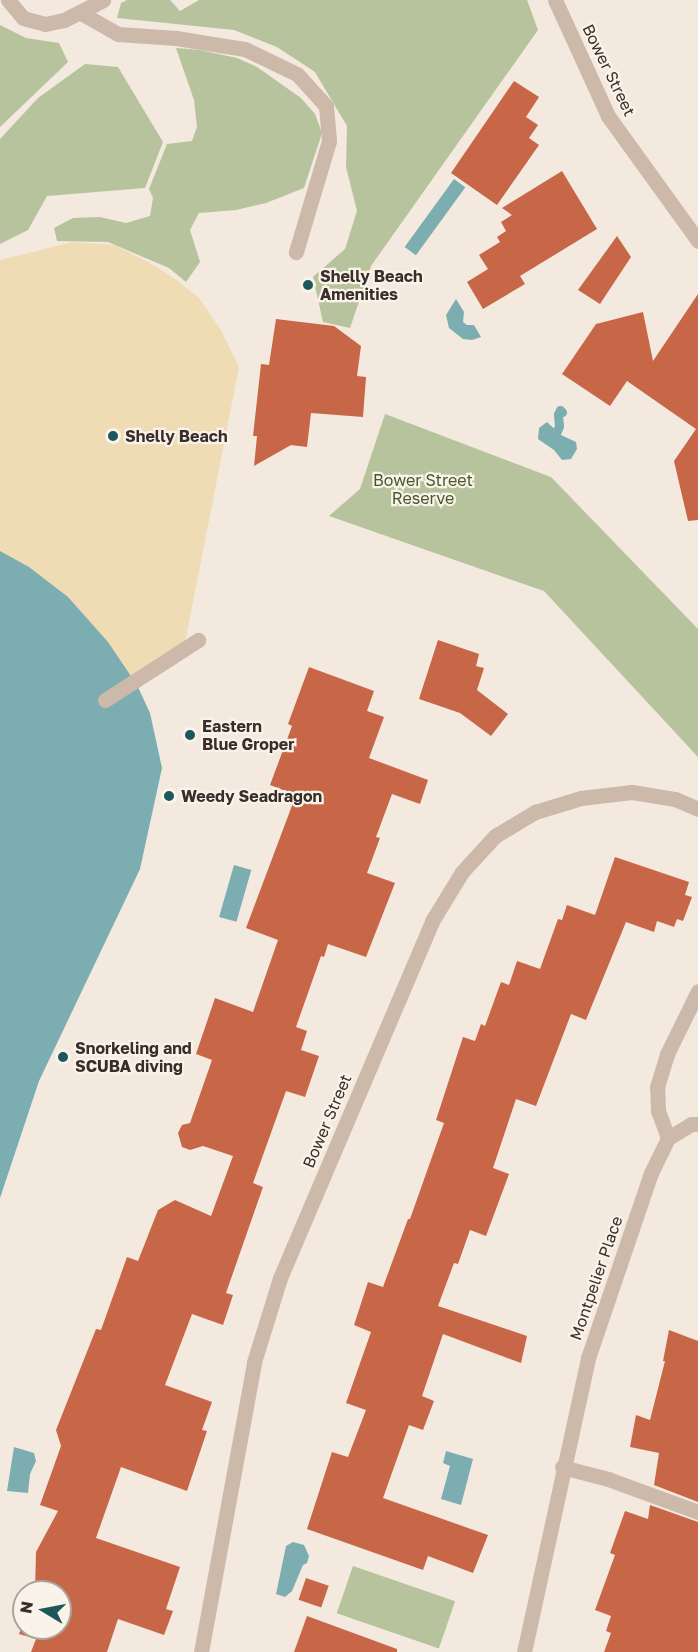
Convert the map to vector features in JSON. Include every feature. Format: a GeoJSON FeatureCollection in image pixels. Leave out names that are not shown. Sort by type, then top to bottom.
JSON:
{"type":"FeatureCollection","features":[{"type":"Feature","properties":{"kind":"street"},"geometry":{"type":"LineString","coordinates":[[8,0],[23,18],[45,24],[81,13],[103,0]]}},
{"type":"Feature","properties":{"kind":"street","name":"Bower Street"},"geometry":{"type":"LineString","coordinates":[[555,0],[608,116],[698,241]]}},
{"type":"Feature","properties":{"kind":"street"},"geometry":{"type":"LineString","coordinates":[[81,13],[118,34],[176,38],[245,49],[297,74],[326,106],[329,141],[296,252]]}},
{"type":"Feature","properties":{"kind":"street"},"geometry":{"type":"LineString","coordinates":[[105,700],[198,640]]}},
{"type":"Feature","properties":{"kind":"street","name":"Bower Street"},"geometry":{"type":"LineString","coordinates":[[201,1652],[254,1362],[280,1278],[432,921],[462,872],[495,836],[535,812],[581,798],[632,792],[675,799],[698,809]]}},
{"type":"Feature","properties":{"kind":"street"},"geometry":{"type":"LineString","coordinates":[[698,991],[667,1054],[657,1087],[658,1111],[668,1138],[692,1124],[698,1124]]}},
{"type":"Feature","properties":{"kind":"street","name":"Montpelier Place"},"geometry":{"type":"LineString","coordinates":[[524,1652],[562,1467],[588,1358],[651,1173],[668,1138]]}},
{"type":"Feature","properties":{"kind":"street"},"geometry":{"type":"LineString","coordinates":[[562,1467],[608,1479],[698,1512]]}},
{"type":"Feature","properties":{"kind":"green space"},"geometry":{"type":"Polygon","coordinates":[[[127,0],[170,0],[180,11],[199,0],[527,0],[538,30],[371,266],[350,328],[323,322],[313,277],[345,249],[357,211],[346,167],[347,126],[315,72],[277,47],[234,30],[117,18],[121,3],[127,0]]]}},
{"type":"Feature","properties":{"kind":"green space"},"geometry":{"type":"Polygon","coordinates":[[[0,25],[26,38],[59,43],[68,62],[0,127],[0,25]]]}},
{"type":"Feature","properties":{"kind":"green space"},"geometry":{"type":"Polygon","coordinates":[[[176,48],[200,50],[237,58],[257,67],[301,98],[315,114],[322,133],[304,188],[266,203],[236,210],[199,213],[190,230],[200,262],[186,282],[169,268],[108,242],[57,241],[54,228],[73,218],[100,217],[126,223],[150,216],[153,198],[149,189],[167,144],[192,141],[197,127],[194,100],[176,48]]]}},
{"type":"Feature","properties":{"kind":"green space"},"geometry":{"type":"Polygon","coordinates":[[[85,64],[118,67],[163,142],[145,188],[47,196],[28,230],[0,244],[0,139],[38,98],[85,64]]]}},
{"type":"Feature","properties":{"kind":"green space","name":"Bower Street Reserve"},"geometry":{"type":"Polygon","coordinates":[[[385,414],[551,477],[698,629],[698,757],[544,591],[329,516],[360,489],[385,414]]]}},
{"type":"Feature","properties":{"kind":"green space"},"geometry":{"type":"Polygon","coordinates":[[[353,1566],[455,1601],[439,1648],[337,1613],[353,1566]]]}},
{"type":"Feature","properties":{"kind":"sand","name":"Shelly Beach"},"geometry":{"type":"Polygon","coordinates":[[[73,242],[114,245],[150,263],[175,279],[199,298],[221,330],[239,367],[182,658],[84,719],[0,643],[0,260],[73,242]]]}},
{"type":"Feature","properties":{"kind":"water"},"geometry":{"type":"Polygon","coordinates":[[[454,179],[465,187],[416,255],[405,247],[454,179]]]}},
{"type":"Feature","properties":{"kind":"water"},"geometry":{"type":"Polygon","coordinates":[[[456,299],[464,312],[463,322],[467,325],[474,325],[481,337],[472,340],[463,339],[449,328],[446,315],[456,299]]]}},
{"type":"Feature","properties":{"kind":"water"},"geometry":{"type":"Polygon","coordinates":[[[547,422],[561,435],[576,442],[577,449],[571,459],[562,460],[554,450],[538,439],[539,428],[547,422]]]}},
{"type":"Feature","properties":{"kind":"water"},"geometry":{"type":"Polygon","coordinates":[[[0,551],[29,567],[68,597],[108,642],[137,685],[150,713],[162,768],[140,869],[39,1081],[0,1198],[0,551]]]}},
{"type":"Feature","properties":{"kind":"water"},"geometry":{"type":"Polygon","coordinates":[[[234,865],[251,870],[236,922],[219,917],[234,865]]]}},
{"type":"Feature","properties":{"kind":"water"},"geometry":{"type":"Polygon","coordinates":[[[14,1447],[34,1453],[36,1461],[30,1474],[28,1493],[7,1491],[14,1447]]]}},
{"type":"Feature","properties":{"kind":"water"},"geometry":{"type":"Polygon","coordinates":[[[446,1451],[473,1459],[461,1505],[441,1499],[450,1466],[443,1463],[446,1451]]]}},
{"type":"Feature","properties":{"kind":"water"},"geometry":{"type":"Polygon","coordinates":[[[293,1542],[304,1545],[309,1556],[292,1591],[285,1597],[276,1594],[286,1546],[293,1542]]]}},
{"type":"Feature","properties":{"kind":"building"},"geometry":{"type":"Polygon","coordinates":[[[514,81],[539,97],[526,117],[538,125],[529,138],[539,145],[497,205],[451,173],[514,81]]]}},
{"type":"Feature","properties":{"kind":"building"},"geometry":{"type":"Polygon","coordinates":[[[562,171],[597,229],[520,276],[525,284],[483,309],[467,282],[488,269],[479,255],[500,242],[497,237],[506,231],[501,222],[512,215],[502,208],[562,171]]]}},
{"type":"Feature","properties":{"kind":"building"},"geometry":{"type":"Polygon","coordinates":[[[617,236],[631,257],[600,304],[578,290],[617,236]]]}},
{"type":"Feature","properties":{"kind":"building"},"geometry":{"type":"Polygon","coordinates":[[[698,294],[698,520],[688,521],[674,461],[696,429],[627,381],[610,406],[562,374],[596,324],[643,312],[653,361],[698,294]]]}},
{"type":"Feature","properties":{"kind":"building"},"geometry":{"type":"Polygon","coordinates":[[[276,319],[334,326],[361,346],[357,376],[366,377],[363,417],[311,413],[307,447],[291,445],[254,466],[257,436],[253,436],[261,364],[269,365],[276,319]]]}},
{"type":"Feature","properties":{"kind":"building"},"geometry":{"type":"Polygon","coordinates":[[[438,640],[479,654],[476,666],[484,668],[477,690],[508,714],[491,736],[460,713],[419,699],[438,640]]]}},
{"type":"Feature","properties":{"kind":"building"},"geometry":{"type":"Polygon","coordinates":[[[309,667],[374,691],[367,711],[384,717],[369,758],[428,780],[420,804],[392,794],[376,837],[380,838],[367,873],[395,883],[366,957],[328,944],[324,957],[321,956],[296,1027],[307,1031],[301,1050],[319,1056],[305,1097],[286,1091],[253,1183],[263,1187],[226,1293],[233,1295],[223,1325],[192,1314],[165,1385],[212,1402],[202,1430],[207,1431],[187,1491],[121,1467],[96,1538],[180,1567],[166,1609],[173,1611],[164,1635],[118,1619],[107,1652],[31,1652],[36,1640],[72,1640],[72,1580],[35,1580],[36,1552],[58,1511],[40,1505],[61,1446],[56,1430],[96,1329],[101,1330],[127,1257],[138,1261],[158,1210],[175,1200],[211,1216],[233,1156],[203,1146],[190,1150],[182,1147],[178,1133],[182,1125],[190,1123],[212,1060],[196,1054],[215,998],[253,1012],[278,940],[246,928],[296,795],[270,785],[292,726],[288,724],[309,667]]]}},
{"type":"Feature","properties":{"kind":"building"},"geometry":{"type":"Polygon","coordinates":[[[615,857],[689,882],[685,895],[692,897],[683,921],[677,919],[674,927],[657,921],[654,932],[626,922],[586,1020],[571,1014],[536,1106],[516,1099],[493,1168],[509,1174],[486,1236],[470,1230],[458,1264],[454,1263],[438,1306],[527,1336],[521,1363],[443,1334],[422,1396],[434,1401],[423,1430],[409,1425],[383,1498],[488,1535],[473,1573],[428,1556],[423,1570],[307,1529],[332,1452],[348,1457],[366,1410],[346,1403],[371,1332],[354,1325],[368,1282],[383,1287],[408,1219],[410,1219],[444,1123],[436,1120],[463,1037],[475,1041],[481,1024],[485,1026],[501,982],[509,985],[517,961],[540,969],[558,919],[562,920],[567,905],[595,915],[615,857]]]}},
{"type":"Feature","properties":{"kind":"building"},"geometry":{"type":"Polygon","coordinates":[[[669,1330],[698,1341],[698,1502],[654,1485],[659,1453],[630,1447],[636,1415],[650,1420],[665,1361],[663,1361],[669,1330]]]}},
{"type":"Feature","properties":{"kind":"building"},"geometry":{"type":"Polygon","coordinates":[[[650,1505],[698,1522],[698,1652],[604,1652],[611,1633],[606,1631],[611,1616],[595,1610],[615,1555],[610,1553],[625,1511],[648,1519],[650,1505]]]}},
{"type":"Feature","properties":{"kind":"building"},"geometry":{"type":"Polygon","coordinates":[[[306,1578],[329,1586],[321,1608],[299,1600],[306,1578]]]}},
{"type":"Feature","properties":{"kind":"building"},"geometry":{"type":"Polygon","coordinates":[[[307,1616],[397,1649],[397,1652],[294,1652],[307,1616]]]}},
{"type":"Feature","properties":{"kind":"waterway"},"geometry":{"type":"LineString","coordinates":[[557,431],[558,414],[560,410],[562,412]]}},
{"type":"Feature","properties":{"kind":"place","name":"Shelly Beach Amenities"},"geometry":{"type":"Point","coordinates":[308,285]}},
{"type":"Feature","properties":{"kind":"place","name":"Shelly Beach"},"geometry":{"type":"Point","coordinates":[113,436]}},
{"type":"Feature","properties":{"kind":"place","name":"Eastern Blue Groper"},"geometry":{"type":"Point","coordinates":[190,735]}},
{"type":"Feature","properties":{"kind":"place","name":"Weedy Seadragon"},"geometry":{"type":"Point","coordinates":[169,796]}},
{"type":"Feature","properties":{"kind":"place","name":"Snorkeling and SCUBA diving"},"geometry":{"type":"Point","coordinates":[63,1057]}}]}
